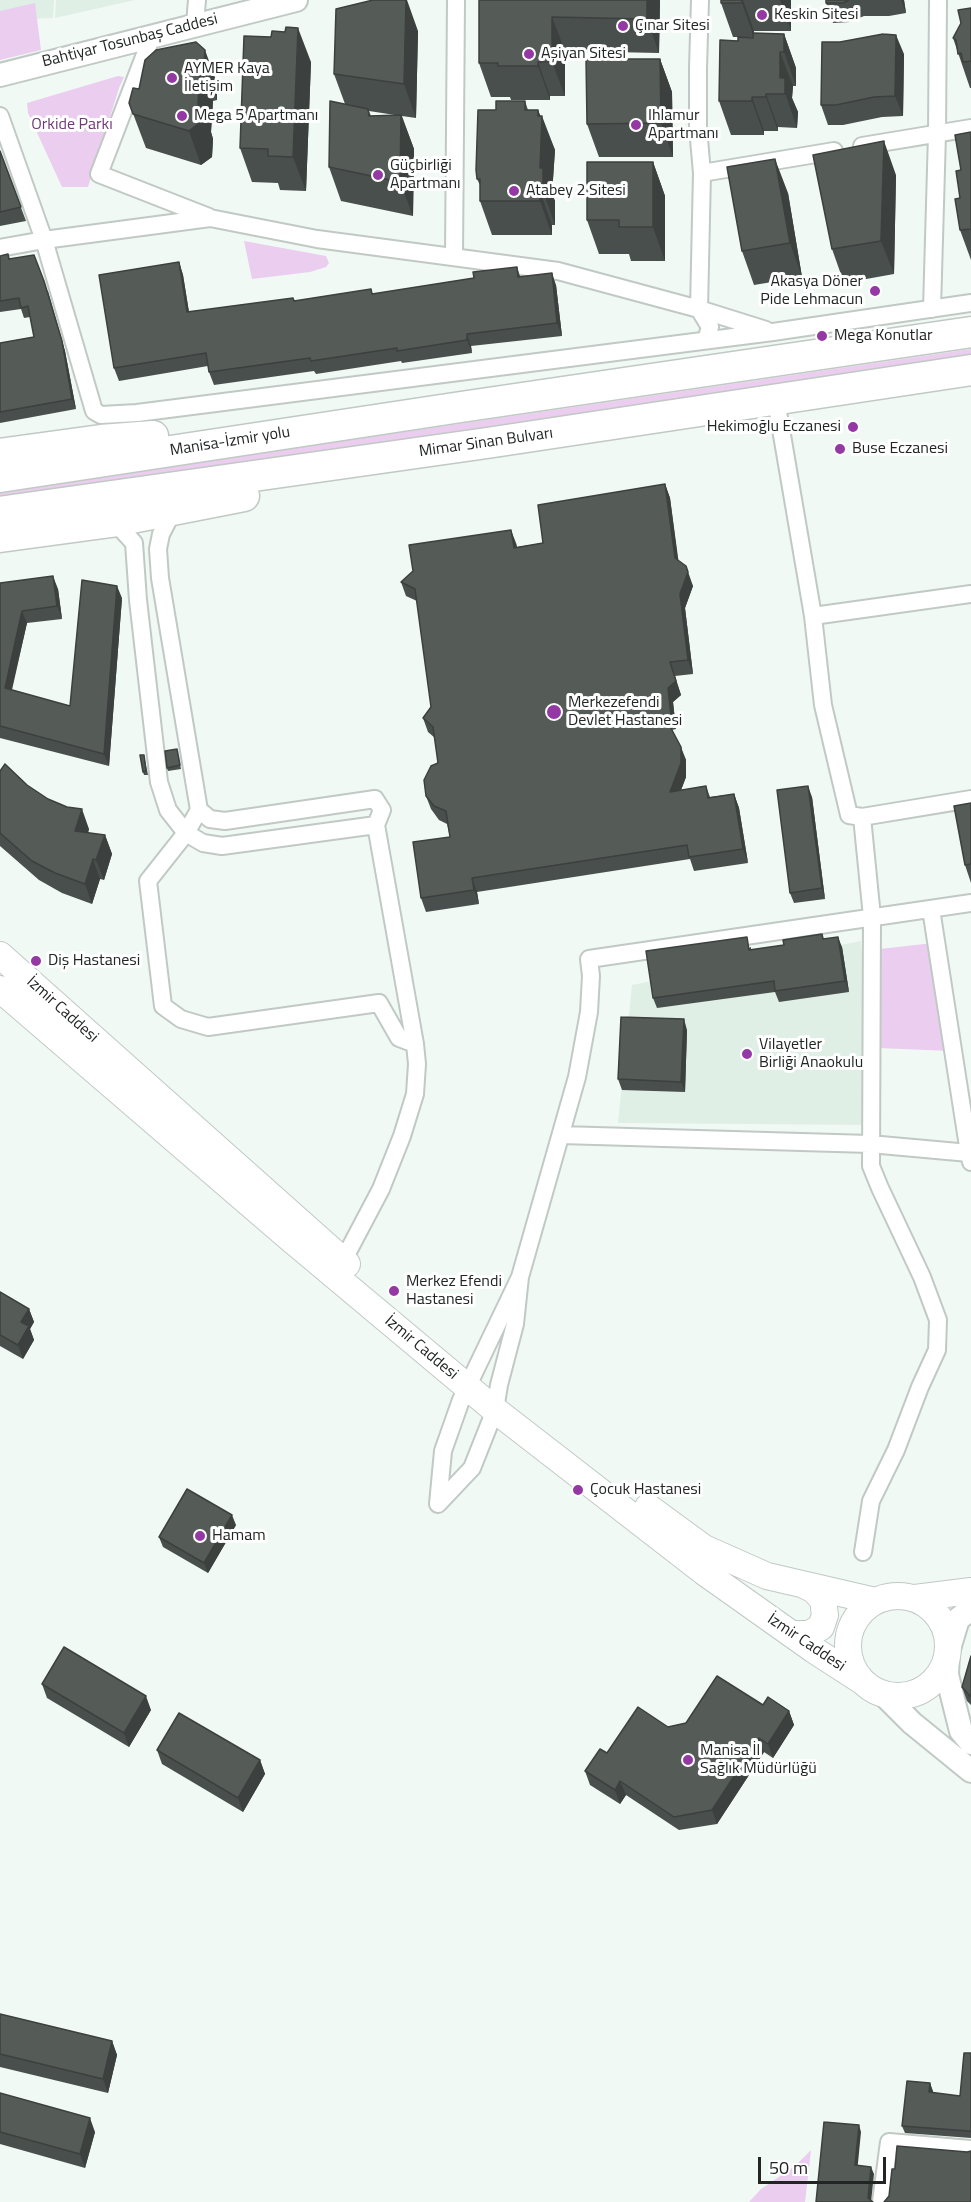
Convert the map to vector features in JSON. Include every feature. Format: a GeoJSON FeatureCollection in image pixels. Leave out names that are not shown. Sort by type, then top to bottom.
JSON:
{"type":"FeatureCollection","features":[{"type":"Feature","properties":{"kind":"highway"},"geometry":{"type":"LineString","coordinates":[[0,454],[101,440],[288,425],[460,407],[971,332]]}},
{"type":"Feature","properties":{"kind":"highway","name":"Mimar Sinan Bulvarı"},"geometry":{"type":"LineString","coordinates":[[0,512],[487,443],[971,370]]}},
{"type":"Feature","properties":{"kind":"highway","name":"Manisa-İzmir yolu"},"geometry":{"type":"LineString","coordinates":[[0,477],[460,407]]}},
{"type":"Feature","properties":{"kind":"highway"},"geometry":{"type":"LineString","coordinates":[[0,537],[174,511],[487,443]]}},
{"type":"Feature","properties":{"kind":"main road","name":"İzmir Caddesi"},"geometry":{"type":"LineString","coordinates":[[0,955],[338,1267]]}},
{"type":"Feature","properties":{"kind":"main road","name":"İzmir Caddesi"},"geometry":{"type":"LineString","coordinates":[[0,989],[338,1267],[470,1381],[704,1572],[872,1687]]}},
{"type":"Feature","properties":{"kind":"main road","name":"İzmir Caddesi"},"geometry":{"type":"LineString","coordinates":[[497,1403],[704,1548],[767,1576],[875,1601]]}},
{"type":"Feature","properties":{"kind":"main road"},"geometry":{"type":"LineString","coordinates":[[792,1634],[809,1634],[821,1627],[825,1615],[823,1600],[814,1590],[802,1584]]}},
{"type":"Feature","properties":{"kind":"main road"},"geometry":{"type":"LineString","coordinates":[[915,1598],[939,1616],[946,1630],[948,1652],[939,1675],[928,1686],[914,1693],[899,1696],[872,1687],[853,1668],[848,1653],[848,1637],[853,1623],[875,1601],[895,1596],[915,1598],[971,1591]]}},
{"type":"Feature","properties":{"kind":"street"},"geometry":{"type":"LineString","coordinates":[[195,24],[196,0]]}},
{"type":"Feature","properties":{"kind":"street","name":"Bahtiyar Tosunbaş Caddesi"},"geometry":{"type":"LineString","coordinates":[[0,75],[296,0]]}},
{"type":"Feature","properties":{"kind":"street"},"geometry":{"type":"LineString","coordinates":[[454,256],[456,0]]}},
{"type":"Feature","properties":{"kind":"street"},"geometry":{"type":"LineString","coordinates":[[700,0],[698,128],[702,173],[699,309],[710,327],[706,340]]}},
{"type":"Feature","properties":{"kind":"street"},"geometry":{"type":"LineString","coordinates":[[932,309],[938,0]]}},
{"type":"Feature","properties":{"kind":"street"},"geometry":{"type":"LineString","coordinates":[[152,36],[99,174],[210,218],[317,239],[558,271],[699,309],[773,332]]}},
{"type":"Feature","properties":{"kind":"street"},"geometry":{"type":"LineString","coordinates":[[0,116],[44,240],[94,411],[101,415],[146,412],[773,332],[971,303]]}},
{"type":"Feature","properties":{"kind":"street"},"geometry":{"type":"LineString","coordinates":[[702,173],[971,128]]}},
{"type":"Feature","properties":{"kind":"street"},"geometry":{"type":"LineString","coordinates":[[0,248],[210,218]]}},
{"type":"Feature","properties":{"kind":"street"},"geometry":{"type":"LineString","coordinates":[[776,400],[813,616],[823,705],[849,815],[862,817],[971,799]]}},
{"type":"Feature","properties":{"kind":"street"},"geometry":{"type":"LineString","coordinates":[[174,511],[161,534],[158,549],[160,578],[199,810],[186,833],[148,881],[163,1006],[181,1019],[208,1027],[380,1003],[399,1038],[415,1044]]}},
{"type":"Feature","properties":{"kind":"street"},"geometry":{"type":"LineString","coordinates":[[111,522],[134,543],[138,600],[159,782],[168,810],[186,833],[203,843],[222,846],[376,825]]}},
{"type":"Feature","properties":{"kind":"street"},"geometry":{"type":"LineString","coordinates":[[813,616],[971,594]]}},
{"type":"Feature","properties":{"kind":"street"},"geometry":{"type":"LineString","coordinates":[[199,810],[210,819],[225,821],[375,799],[382,810],[376,825],[415,1044],[417,1064],[415,1094],[381,1189],[338,1267]]}},
{"type":"Feature","properties":{"kind":"street"},"geometry":{"type":"LineString","coordinates":[[862,817],[872,917],[871,1166],[922,1277],[938,1320],[937,1350],[896,1450],[871,1501],[863,1552]]}},
{"type":"Feature","properties":{"kind":"street"},"geometry":{"type":"LineString","coordinates":[[520,1278],[470,1381],[443,1451],[438,1504],[472,1468],[497,1403],[515,1324],[520,1278],[577,1077],[589,1012],[591,976],[589,959],[971,903]]}},
{"type":"Feature","properties":{"kind":"street"},"geometry":{"type":"LineString","coordinates":[[561,1135],[870,1144],[970,1156],[931,909]]}},
{"type":"Feature","properties":{"kind":"street"},"geometry":{"type":"LineString","coordinates":[[971,1609],[958,1619],[948,1652],[947,1675],[961,1731],[971,1743]]}},
{"type":"Feature","properties":{"kind":"street","name":"İzmir Caddesi"},"geometry":{"type":"LineString","coordinates":[[872,1687],[971,1771]]}},
{"type":"Feature","properties":{"kind":"street"},"geometry":{"type":"LineString","coordinates":[[881,2202],[889,2142],[971,2149]]}},
{"type":"Feature","properties":{"kind":"shaded area"},"geometry":{"type":"Polygon","coordinates":[[[0,0],[54,0],[53,18],[0,20],[0,0]]]}},
{"type":"Feature","properties":{"kind":"shaded area"},"geometry":{"type":"Polygon","coordinates":[[[56,0],[135,0],[55,18],[56,0]]]}},
{"type":"Feature","properties":{"kind":"shaded area","name":"Vilayetler Birliği Anaokulu"},"geometry":{"type":"Polygon","coordinates":[[[861,941],[873,1125],[618,1123],[632,985],[861,941]]]}},
{"type":"Feature","properties":{"kind":"green space"},"geometry":{"type":"Polygon","coordinates":[[[35,3],[41,50],[0,60],[0,11],[35,3]]]}},
{"type":"Feature","properties":{"kind":"green space","name":"Orkide Parkı"},"geometry":{"type":"Polygon","coordinates":[[[118,76],[124,77],[88,187],[62,187],[28,113],[27,103],[118,76]]]}},
{"type":"Feature","properties":{"kind":"green space"},"geometry":{"type":"Polygon","coordinates":[[[244,241],[326,256],[329,263],[326,267],[310,272],[252,279],[244,241]]]}},
{"type":"Feature","properties":{"kind":"green space"},"geometry":{"type":"Polygon","coordinates":[[[971,349],[971,359],[0,501],[0,491],[971,349]]]}},
{"type":"Feature","properties":{"kind":"green space"},"geometry":{"type":"Polygon","coordinates":[[[933,943],[950,1051],[878,1048],[871,950],[933,943]]]}},
{"type":"Feature","properties":{"kind":"green space"},"geometry":{"type":"Polygon","coordinates":[[[811,2150],[805,2202],[749,2202],[761,2189],[795,2166],[811,2150]]]}},
{"type":"Feature","properties":{"kind":"building"},"geometry":{"type":"Polygon","coordinates":[[[373,0],[406,0],[404,84],[334,74],[336,9],[373,0]]]}},
{"type":"Feature","properties":{"kind":"building"},"geometry":{"type":"Polygon","coordinates":[[[479,0],[647,0],[647,19],[552,17],[552,62],[538,62],[538,66],[498,66],[498,63],[479,63],[479,0]]]}},
{"type":"Feature","properties":{"kind":"building"},"geometry":{"type":"Polygon","coordinates":[[[721,0],[742,0],[742,3],[721,3],[721,0]]]}},
{"type":"Feature","properties":{"kind":"building"},"geometry":{"type":"Polygon","coordinates":[[[826,0],[849,0],[843,3],[826,3],[826,0]]]}},
{"type":"Feature","properties":{"kind":"building"},"geometry":{"type":"Polygon","coordinates":[[[971,8],[971,61],[963,62],[961,53],[958,54],[956,40],[953,38],[961,23],[958,10],[971,8]]]}},
{"type":"Feature","properties":{"kind":"building"},"geometry":{"type":"Polygon","coordinates":[[[286,27],[298,28],[293,157],[268,156],[268,149],[240,148],[244,36],[271,37],[272,31],[285,32],[286,27]]]}},
{"type":"Feature","properties":{"kind":"building"},"geometry":{"type":"Polygon","coordinates":[[[753,33],[784,34],[784,52],[780,52],[780,78],[785,78],[785,94],[766,94],[766,97],[752,97],[752,101],[719,101],[720,40],[738,41],[738,37],[753,38],[753,33]]]}},
{"type":"Feature","properties":{"kind":"building"},"geometry":{"type":"Polygon","coordinates":[[[883,34],[896,35],[895,96],[874,97],[836,105],[821,105],[822,42],[840,42],[883,34]]]}},
{"type":"Feature","properties":{"kind":"building"},"geometry":{"type":"Polygon","coordinates":[[[196,42],[205,50],[204,66],[200,67],[199,123],[189,131],[133,114],[129,103],[133,88],[139,89],[145,60],[156,50],[196,42]]]}},
{"type":"Feature","properties":{"kind":"building"},"geometry":{"type":"Polygon","coordinates":[[[586,59],[660,59],[661,123],[587,124],[586,59]]]}},
{"type":"Feature","properties":{"kind":"building"},"geometry":{"type":"Polygon","coordinates":[[[330,101],[368,109],[369,116],[401,115],[400,182],[329,167],[330,101]]]}},
{"type":"Feature","properties":{"kind":"building"},"geometry":{"type":"Polygon","coordinates":[[[496,101],[525,101],[525,110],[538,110],[538,116],[542,116],[540,168],[543,168],[543,191],[540,191],[540,201],[480,201],[480,179],[477,179],[476,170],[478,110],[496,110],[496,101]]]}},
{"type":"Feature","properties":{"kind":"building"},"geometry":{"type":"Polygon","coordinates":[[[971,132],[971,229],[960,230],[955,199],[960,198],[956,171],[961,170],[955,135],[971,132]]]}},
{"type":"Feature","properties":{"kind":"building"},"geometry":{"type":"Polygon","coordinates":[[[884,141],[881,241],[832,249],[813,155],[884,141]]]}},
{"type":"Feature","properties":{"kind":"building"},"geometry":{"type":"Polygon","coordinates":[[[0,151],[21,207],[0,212],[0,151]]]}},
{"type":"Feature","properties":{"kind":"building"},"geometry":{"type":"Polygon","coordinates":[[[775,159],[790,243],[742,251],[727,167],[775,159]]]}},
{"type":"Feature","properties":{"kind":"building"},"geometry":{"type":"Polygon","coordinates":[[[587,162],[653,162],[653,227],[619,227],[619,220],[587,220],[587,162]]]}},
{"type":"Feature","properties":{"kind":"building"},"geometry":{"type":"Polygon","coordinates":[[[8,254],[9,259],[34,255],[62,341],[72,399],[0,412],[0,343],[34,337],[28,306],[21,308],[19,298],[0,301],[0,256],[8,254]]]}},
{"type":"Feature","properties":{"kind":"building"},"geometry":{"type":"Polygon","coordinates":[[[179,262],[187,312],[293,298],[294,301],[371,289],[372,294],[474,278],[473,272],[517,267],[518,277],[552,273],[557,323],[467,334],[467,340],[397,351],[397,348],[311,361],[310,358],[209,372],[206,353],[114,368],[99,275],[179,262]]]}},
{"type":"Feature","properties":{"kind":"building","name":"Merkezefendi Devlet Hastanesi"},"geometry":{"type":"Polygon","coordinates":[[[665,484],[675,558],[686,566],[688,572],[680,594],[688,660],[670,662],[676,681],[668,688],[671,716],[665,717],[681,747],[681,763],[670,792],[706,786],[708,798],[734,794],[743,849],[689,857],[687,845],[472,878],[474,890],[421,898],[413,842],[450,837],[446,811],[434,806],[426,796],[424,780],[431,766],[438,763],[433,727],[423,718],[431,707],[415,589],[401,582],[413,571],[409,545],[511,530],[514,548],[543,543],[538,505],[665,484]]]}},
{"type":"Feature","properties":{"kind":"building"},"geometry":{"type":"Polygon","coordinates":[[[53,576],[57,606],[22,611],[5,688],[70,706],[82,580],[117,586],[104,754],[0,726],[0,583],[53,576]]]}},
{"type":"Feature","properties":{"kind":"building"},"geometry":{"type":"Polygon","coordinates":[[[177,749],[180,765],[167,768],[165,751],[177,749]]]}},
{"type":"Feature","properties":{"kind":"building"},"geometry":{"type":"Polygon","coordinates":[[[140,755],[144,755],[146,771],[143,772],[140,755]]]}},
{"type":"Feature","properties":{"kind":"building"},"geometry":{"type":"Polygon","coordinates":[[[5,764],[27,785],[48,799],[67,807],[82,809],[75,831],[105,835],[96,860],[93,859],[85,884],[55,873],[32,861],[0,833],[0,771],[5,764]]]}},
{"type":"Feature","properties":{"kind":"building"},"geometry":{"type":"Polygon","coordinates":[[[808,786],[822,888],[790,893],[777,790],[808,786]]]}},
{"type":"Feature","properties":{"kind":"building"},"geometry":{"type":"Polygon","coordinates":[[[971,803],[971,864],[965,865],[954,806],[971,803]]]}},
{"type":"Feature","properties":{"kind":"building"},"geometry":{"type":"Polygon","coordinates":[[[822,934],[823,939],[838,937],[845,981],[775,991],[774,981],[653,998],[646,951],[747,937],[749,950],[784,945],[783,940],[822,934]]]}},
{"type":"Feature","properties":{"kind":"building"},"geometry":{"type":"Polygon","coordinates":[[[621,1017],[684,1019],[681,1082],[618,1079],[621,1017]]]}},
{"type":"Feature","properties":{"kind":"building"},"geometry":{"type":"Polygon","coordinates":[[[0,1292],[29,1309],[21,1322],[29,1326],[18,1345],[0,1335],[0,1292]]]}},
{"type":"Feature","properties":{"kind":"building","name":"Hamam"},"geometry":{"type":"Polygon","coordinates":[[[187,1489],[232,1515],[204,1563],[159,1537],[187,1489]]]}},
{"type":"Feature","properties":{"kind":"building"},"geometry":{"type":"Polygon","coordinates":[[[64,1647],[146,1696],[124,1733],[42,1684],[64,1647]]]}},
{"type":"Feature","properties":{"kind":"building"},"geometry":{"type":"Polygon","coordinates":[[[971,1656],[971,1697],[962,1687],[971,1656]]]}},
{"type":"Feature","properties":{"kind":"building","name":"Manisa İl Sağlık Müdürlüğü"},"geometry":{"type":"Polygon","coordinates":[[[717,1676],[763,1705],[768,1697],[789,1711],[768,1744],[759,1738],[712,1810],[674,1817],[620,1781],[615,1790],[585,1771],[600,1749],[607,1753],[638,1707],[668,1727],[686,1723],[717,1676]]]}},
{"type":"Feature","properties":{"kind":"building"},"geometry":{"type":"Polygon","coordinates":[[[179,1713],[260,1760],[238,1798],[157,1750],[179,1713]]]}},
{"type":"Feature","properties":{"kind":"building"},"geometry":{"type":"Polygon","coordinates":[[[0,2014],[112,2041],[103,2079],[0,2054],[0,2014]]]}},
{"type":"Feature","properties":{"kind":"building"},"geometry":{"type":"Polygon","coordinates":[[[964,2053],[971,2053],[971,2132],[902,2126],[907,2081],[930,2083],[929,2092],[960,2096],[964,2053]]]}},
{"type":"Feature","properties":{"kind":"building"},"geometry":{"type":"Polygon","coordinates":[[[0,2093],[90,2118],[80,2154],[0,2132],[0,2093]]]}},
{"type":"Feature","properties":{"kind":"building"},"geometry":{"type":"Polygon","coordinates":[[[824,2122],[859,2125],[855,2165],[871,2167],[868,2198],[873,2202],[816,2202],[824,2122]]]}},
{"type":"Feature","properties":{"kind":"building"},"geometry":{"type":"Polygon","coordinates":[[[897,2146],[971,2151],[971,2202],[884,2202],[889,2196],[897,2146]]]}},
{"type":"Feature","properties":{"kind":"place","name":"Keskin Sitesi"},"geometry":{"type":"Point","coordinates":[762,15]}},
{"type":"Feature","properties":{"kind":"place","name":"Çınar Sitesi"},"geometry":{"type":"Point","coordinates":[623,26]}},
{"type":"Feature","properties":{"kind":"place","name":"Aşiyan Sitesi"},"geometry":{"type":"Point","coordinates":[529,54]}},
{"type":"Feature","properties":{"kind":"place","name":"AYMER Kaya İletişim"},"geometry":{"type":"Point","coordinates":[172,78]}},
{"type":"Feature","properties":{"kind":"place","name":"Mega 5 Apartmanı"},"geometry":{"type":"Point","coordinates":[182,116]}},
{"type":"Feature","properties":{"kind":"place","name":"Ihlamur Apartmanı"},"geometry":{"type":"Point","coordinates":[636,125]}},
{"type":"Feature","properties":{"kind":"place","name":"Güçbirliği Apartmanı"},"geometry":{"type":"Point","coordinates":[378,175]}},
{"type":"Feature","properties":{"kind":"place","name":"Atabey 2 Sitesi"},"geometry":{"type":"Point","coordinates":[514,191]}},
{"type":"Feature","properties":{"kind":"place","name":"Akasya Döner Pide Lehmacun"},"geometry":{"type":"Point","coordinates":[875,291]}},
{"type":"Feature","properties":{"kind":"place","name":"Mega Konutlar"},"geometry":{"type":"Point","coordinates":[822,336]}},
{"type":"Feature","properties":{"kind":"place","name":"Hekimoğlu Eczanesi"},"geometry":{"type":"Point","coordinates":[853,427]}},
{"type":"Feature","properties":{"kind":"place","name":"Buse Eczanesi"},"geometry":{"type":"Point","coordinates":[840,449]}},
{"type":"Feature","properties":{"kind":"place","name":"Merkezefendi Devlet Hastanesi"},"geometry":{"type":"Point","coordinates":[554,712]}},
{"type":"Feature","properties":{"kind":"place","name":"Diş Hastanesi"},"geometry":{"type":"Point","coordinates":[36,961]}},
{"type":"Feature","properties":{"kind":"place","name":"Vilayetler Birliği Anaokulu"},"geometry":{"type":"Point","coordinates":[747,1054]}},
{"type":"Feature","properties":{"kind":"place","name":"Merkez Efendi Hastanesi"},"geometry":{"type":"Point","coordinates":[394,1291]}},
{"type":"Feature","properties":{"kind":"place","name":"Çocuk Hastanesi"},"geometry":{"type":"Point","coordinates":[578,1490]}},
{"type":"Feature","properties":{"kind":"place","name":"Hamam"},"geometry":{"type":"Point","coordinates":[200,1536]}},
{"type":"Feature","properties":{"kind":"place","name":"Manisa İl Sağlık Müdürlüğü"},"geometry":{"type":"Point","coordinates":[688,1760]}}]}
